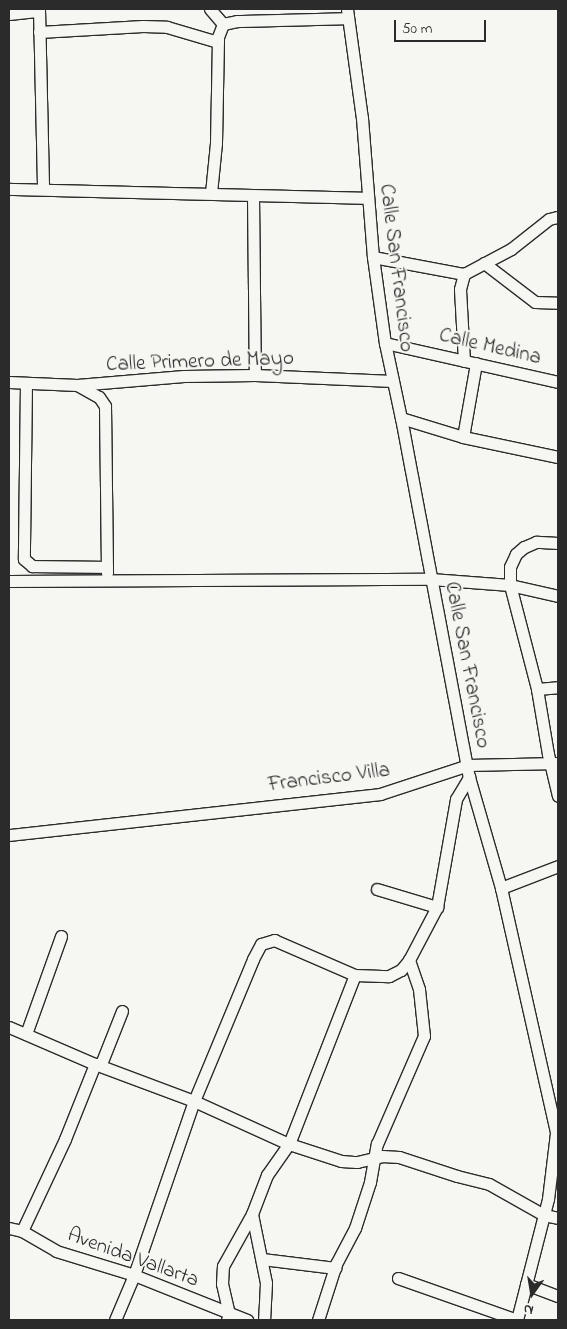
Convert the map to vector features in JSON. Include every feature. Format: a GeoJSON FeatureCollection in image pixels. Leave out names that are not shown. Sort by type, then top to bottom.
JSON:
{"type":"FeatureCollection","features":[{"type":"Feature","properties":{"kind":"street"},"geometry":{"type":"LineString","coordinates":[[210,9],[223,24]]}},
{"type":"Feature","properties":{"kind":"street"},"geometry":{"type":"LineString","coordinates":[[9,14],[39,10],[43,189]]}},
{"type":"Feature","properties":{"kind":"street"},"geometry":{"type":"LineString","coordinates":[[223,24],[238,21],[348,14]]}},
{"type":"Feature","properties":{"kind":"street","name":"Calle San Francisco"},"geometry":{"type":"LineString","coordinates":[[348,14],[362,118],[373,257],[385,343],[402,418],[468,771],[501,888],[556,1133],[555,1179],[517,1320]]}},
{"type":"Feature","properties":{"kind":"street"},"geometry":{"type":"LineString","coordinates":[[211,193],[216,143],[218,42],[223,24]]}},
{"type":"Feature","properties":{"kind":"street"},"geometry":{"type":"LineString","coordinates":[[38,32],[144,26],[167,27],[218,42]]}},
{"type":"Feature","properties":{"kind":"street"},"geometry":{"type":"LineString","coordinates":[[9,189],[367,198]]}},
{"type":"Feature","properties":{"kind":"street"},"geometry":{"type":"LineString","coordinates":[[253,196],[255,375]]}},
{"type":"Feature","properties":{"kind":"street"},"geometry":{"type":"LineString","coordinates":[[373,257],[464,274],[511,249],[549,219],[558,217]]}},
{"type":"Feature","properties":{"kind":"street"},"geometry":{"type":"LineString","coordinates":[[484,263],[535,302],[558,303]]}},
{"type":"Feature","properties":{"kind":"street"},"geometry":{"type":"LineString","coordinates":[[464,274],[460,289],[464,361]]}},
{"type":"Feature","properties":{"kind":"street","name":"Calle Medina"},"geometry":{"type":"LineString","coordinates":[[385,343],[558,382]]}},
{"type":"Feature","properties":{"kind":"street"},"geometry":{"type":"LineString","coordinates":[[463,437],[476,363]]}},
{"type":"Feature","properties":{"kind":"street","name":"Calle Primero de Mayo"},"geometry":{"type":"LineString","coordinates":[[9,382],[77,385],[184,376],[255,375],[393,381]]}},
{"type":"Feature","properties":{"kind":"street"},"geometry":{"type":"LineString","coordinates":[[26,383],[24,559],[32,566],[107,566]]}},
{"type":"Feature","properties":{"kind":"street"},"geometry":{"type":"LineString","coordinates":[[77,385],[99,397],[105,406],[107,580]]}},
{"type":"Feature","properties":{"kind":"street"},"geometry":{"type":"LineString","coordinates":[[402,418],[463,437],[558,457]]}},
{"type":"Feature","properties":{"kind":"street"},"geometry":{"type":"LineString","coordinates":[[558,543],[536,542],[524,547],[516,554],[510,566],[510,586],[537,690],[548,754],[555,763],[558,796]]}},
{"type":"Feature","properties":{"kind":"street"},"geometry":{"type":"LineString","coordinates":[[9,581],[431,579],[510,586],[558,596]]}},
{"type":"Feature","properties":{"kind":"street"},"geometry":{"type":"LineString","coordinates":[[537,690],[558,687]]}},
{"type":"Feature","properties":{"kind":"street","name":"Francisco Villa"},"geometry":{"type":"LineString","coordinates":[[9,836],[380,794],[468,771],[555,763]]}},
{"type":"Feature","properties":{"kind":"street"},"geometry":{"type":"LineString","coordinates":[[115,1320],[134,1275],[194,1101],[253,958],[261,944],[274,940],[355,975],[389,976],[401,970],[409,960],[437,907],[456,799],[468,771]]}},
{"type":"Feature","properties":{"kind":"street"},"geometry":{"type":"LineString","coordinates":[[501,888],[558,866]]}},
{"type":"Feature","properties":{"kind":"street"},"geometry":{"type":"LineString","coordinates":[[377,889],[437,907]]}},
{"type":"Feature","properties":{"kind":"street"},"geometry":{"type":"LineString","coordinates":[[26,1034],[61,936]]}},
{"type":"Feature","properties":{"kind":"street"},"geometry":{"type":"LineString","coordinates":[[318,1320],[335,1268],[355,1228],[376,1158],[374,1151],[424,1036],[419,988],[409,960]]}},
{"type":"Feature","properties":{"kind":"street"},"geometry":{"type":"LineString","coordinates":[[228,1317],[222,1284],[223,1266],[252,1214],[267,1175],[289,1144],[355,975]]}},
{"type":"Feature","properties":{"kind":"street"},"geometry":{"type":"LineString","coordinates":[[22,1231],[122,1011]]}},
{"type":"Feature","properties":{"kind":"street"},"geometry":{"type":"LineString","coordinates":[[9,1028],[194,1101],[289,1144],[340,1161],[357,1162],[382,1156],[399,1157],[456,1176],[489,1184],[544,1215],[558,1218]]}},
{"type":"Feature","properties":{"kind":"street"},"geometry":{"type":"LineString","coordinates":[[252,1214],[266,1283],[264,1320]]}},
{"type":"Feature","properties":{"kind":"street","name":"Avenida Vallarta"},"geometry":{"type":"LineString","coordinates":[[9,1228],[22,1231],[56,1251],[134,1275],[228,1317],[247,1320]]}},
{"type":"Feature","properties":{"kind":"street"},"geometry":{"type":"LineString","coordinates":[[262,1259],[335,1268]]}},
{"type":"Feature","properties":{"kind":"street"},"geometry":{"type":"LineString","coordinates":[[398,1278],[517,1320]]}},
{"type":"Feature","properties":{"kind":"street"},"geometry":{"type":"LineString","coordinates":[[526,1284],[558,1296]]}}]}
